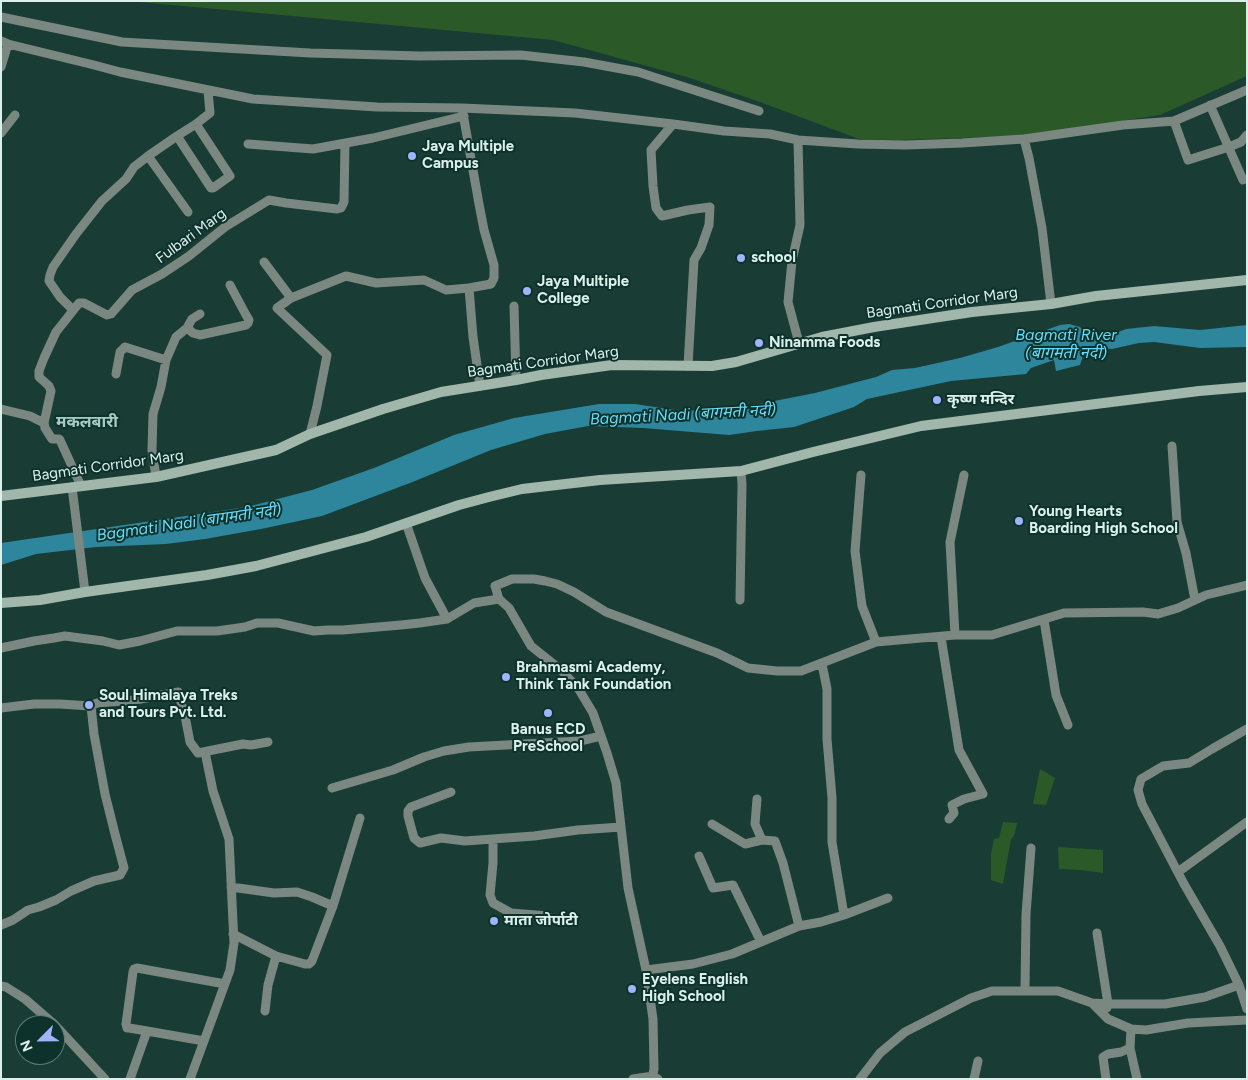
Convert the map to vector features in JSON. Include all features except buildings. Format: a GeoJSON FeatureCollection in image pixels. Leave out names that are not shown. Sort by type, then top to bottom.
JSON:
{"type":"FeatureCollection","features":[{"type":"Feature","properties":{"kind":"street"},"geometry":{"type":"LineString","coordinates":[[1,17],[122,42],[310,53],[420,56],[521,55],[584,62],[638,72],[759,111]]}},
{"type":"Feature","properties":{"kind":"street"},"geometry":{"type":"LineString","coordinates":[[1,66],[5,42],[120,72],[253,99],[463,112],[576,113],[724,131],[770,134],[798,140],[906,145],[962,144],[1024,139],[1123,125],[1174,121],[1247,90]]}},
{"type":"Feature","properties":{"kind":"street"},"geometry":{"type":"LineString","coordinates":[[85,592],[75,513],[76,487],[60,440],[51,439],[44,423],[51,391],[49,386],[39,377],[39,371],[56,332],[73,310],[60,297],[49,281],[50,275],[53,267],[76,234],[102,202],[126,180],[134,167],[210,113],[208,91]]}},
{"type":"Feature","properties":{"kind":"street"},"geometry":{"type":"LineString","coordinates":[[1210,105],[1243,180]]}},
{"type":"Feature","properties":{"kind":"street"},"geometry":{"type":"LineString","coordinates":[[248,144],[313,149],[373,138],[463,112]]}},
{"type":"Feature","properties":{"kind":"street"},"geometry":{"type":"LineString","coordinates":[[310,434],[327,355],[277,308],[291,298],[346,276],[376,283],[424,280],[446,290],[492,284],[494,265],[484,230],[463,112]]}},
{"type":"Feature","properties":{"kind":"street"},"geometry":{"type":"LineString","coordinates":[[1,133],[15,115]]}},
{"type":"Feature","properties":{"kind":"street"},"geometry":{"type":"LineString","coordinates":[[1174,121],[1188,160],[1229,147],[1240,142],[1247,135]]}},
{"type":"Feature","properties":{"kind":"street"},"geometry":{"type":"LineString","coordinates":[[177,136],[212,188],[230,176],[196,124]]}},
{"type":"Feature","properties":{"kind":"street"},"geometry":{"type":"LineString","coordinates":[[673,124],[651,150],[656,208],[662,216],[710,207],[709,224],[701,248],[694,260],[688,366]]}},
{"type":"Feature","properties":{"kind":"street"},"geometry":{"type":"LineString","coordinates":[[1024,139],[1030,158],[1042,228],[1051,304]]}},
{"type":"Feature","properties":{"kind":"street"},"geometry":{"type":"LineString","coordinates":[[798,140],[800,225],[792,261],[788,302],[799,343]]}},
{"type":"Feature","properties":{"kind":"street","name":"Fulbari Marg"},"geometry":{"type":"LineString","coordinates":[[73,310],[79,304],[84,303],[107,315],[112,314],[132,290],[162,274],[189,256],[225,226],[269,200],[341,208],[344,202],[345,143]]}},
{"type":"Feature","properties":{"kind":"street"},"geometry":{"type":"LineString","coordinates":[[148,156],[188,212]]}},
{"type":"Feature","properties":{"kind":"street"},"geometry":{"type":"LineString","coordinates":[[264,262],[291,298]]}},
{"type":"Feature","properties":{"kind":"street","name":"Bagmati Corridor Marg"},"geometry":{"type":"LineString","coordinates":[[1,496],[156,478],[276,450],[310,434],[383,409],[441,392],[541,374],[612,365],[712,366],[736,362],[822,337],[883,326],[972,312],[1051,304],[1096,296],[1247,280]]}},
{"type":"Feature","properties":{"kind":"street"},"geometry":{"type":"LineString","coordinates":[[187,328],[193,333],[200,335],[246,325],[249,320],[230,285]]}},
{"type":"Feature","properties":{"kind":"street"},"geometry":{"type":"LineString","coordinates":[[469,288],[480,386]]}},
{"type":"Feature","properties":{"kind":"street"},"geometry":{"type":"LineString","coordinates":[[514,306],[516,380]]}},
{"type":"Feature","properties":{"kind":"street"},"geometry":{"type":"LineString","coordinates":[[156,478],[152,450],[153,414],[166,360],[176,337],[187,328],[192,319],[200,314]]}},
{"type":"Feature","properties":{"kind":"street"},"geometry":{"type":"LineString","coordinates":[[116,374],[120,352],[124,347],[166,360]]}},
{"type":"Feature","properties":{"kind":"street"},"geometry":{"type":"LineString","coordinates":[[1,603],[40,600],[256,566],[366,537],[459,505],[522,489],[600,480],[741,471],[921,426],[1247,387]]}},
{"type":"Feature","properties":{"kind":"street"},"geometry":{"type":"LineString","coordinates":[[1,409],[30,416],[44,423]]}},
{"type":"Feature","properties":{"kind":"street"},"geometry":{"type":"LineString","coordinates":[[1172,446],[1177,522],[1186,554],[1195,600]]}},
{"type":"Feature","properties":{"kind":"street"},"geometry":{"type":"LineString","coordinates":[[740,600],[741,471]]}},
{"type":"Feature","properties":{"kind":"street"},"geometry":{"type":"LineString","coordinates":[[861,475],[855,551],[862,606],[876,642]]}},
{"type":"Feature","properties":{"kind":"street"},"geometry":{"type":"LineString","coordinates":[[955,635],[950,542],[964,475]]}},
{"type":"Feature","properties":{"kind":"street"},"geometry":{"type":"LineString","coordinates":[[406,523],[424,578],[447,619]]}},
{"type":"Feature","properties":{"kind":"street"},"geometry":{"type":"LineString","coordinates":[[634,1079],[654,1078],[653,1020],[646,970],[628,888],[616,783],[593,713],[578,688],[561,670],[531,646],[509,608],[499,599],[495,586],[512,579],[534,579],[557,584],[606,612],[717,653],[748,668],[801,671],[876,642],[955,635],[992,635],[1064,613],[1143,612],[1158,614],[1178,608],[1206,595],[1247,585]]}},
{"type":"Feature","properties":{"kind":"street"},"geometry":{"type":"LineString","coordinates":[[1,648],[34,640],[64,636],[120,645],[177,631],[217,631],[257,623],[278,623],[314,631],[420,623],[447,619],[474,603],[499,599]]}},
{"type":"Feature","properties":{"kind":"street"},"geometry":{"type":"LineString","coordinates":[[1044,620],[1056,695],[1068,725]]}},
{"type":"Feature","properties":{"kind":"street"},"geometry":{"type":"LineString","coordinates":[[941,637],[959,750],[983,794],[964,799],[952,805],[954,813],[949,819]]}},
{"type":"Feature","properties":{"kind":"street"},"geometry":{"type":"LineString","coordinates":[[822,664],[827,689],[827,739],[832,798],[832,842],[844,915]]}},
{"type":"Feature","properties":{"kind":"street"},"geometry":{"type":"LineString","coordinates":[[1,708],[34,704],[91,706],[97,703],[135,700],[178,692],[190,742],[198,753],[243,744],[251,745],[268,742]]}},
{"type":"Feature","properties":{"kind":"street"},"geometry":{"type":"LineString","coordinates":[[1,925],[28,910],[48,903],[94,881],[120,875],[124,868],[105,794],[91,706]]}},
{"type":"Feature","properties":{"kind":"street"},"geometry":{"type":"LineString","coordinates":[[1247,729],[1189,763],[1163,766],[1141,779],[1138,790],[1142,804],[1220,946],[1239,985],[1247,1009]]}},
{"type":"Feature","properties":{"kind":"street"},"geometry":{"type":"LineString","coordinates":[[332,788],[393,770],[424,757],[469,746],[580,741],[601,736]]}},
{"type":"Feature","properties":{"kind":"street"},"geometry":{"type":"LineString","coordinates":[[190,1079],[230,970],[234,943],[229,839],[213,791],[205,752]]}},
{"type":"Feature","properties":{"kind":"street"},"geometry":{"type":"LineString","coordinates":[[451,792],[411,807],[408,811],[414,838],[420,843],[441,838],[465,842],[621,827]]}},
{"type":"Feature","properties":{"kind":"street"},"geometry":{"type":"LineString","coordinates":[[757,799],[756,824],[762,840]]}},
{"type":"Feature","properties":{"kind":"street"},"geometry":{"type":"LineString","coordinates":[[233,934],[276,956],[309,964],[312,961],[333,906],[360,818]]}},
{"type":"Feature","properties":{"kind":"street"},"geometry":{"type":"LineString","coordinates":[[1178,872],[1247,822]]}},
{"type":"Feature","properties":{"kind":"street"},"geometry":{"type":"LineString","coordinates":[[712,824],[745,844],[762,840],[775,841],[783,863],[799,926]]}},
{"type":"Feature","properties":{"kind":"street"},"geometry":{"type":"LineString","coordinates":[[493,839],[490,895],[493,903],[511,913],[548,916]]}},
{"type":"Feature","properties":{"kind":"street"},"geometry":{"type":"LineString","coordinates":[[1025,990],[1026,914],[1031,848]]}},
{"type":"Feature","properties":{"kind":"street"},"geometry":{"type":"LineString","coordinates":[[699,856],[713,888],[733,885],[761,942]]}},
{"type":"Feature","properties":{"kind":"street"},"geometry":{"type":"LineString","coordinates":[[231,887],[274,893],[297,892],[333,906]]}},
{"type":"Feature","properties":{"kind":"street"},"geometry":{"type":"LineString","coordinates":[[646,970],[693,964],[732,954],[799,926],[844,915],[888,898]]}},
{"type":"Feature","properties":{"kind":"street"},"geometry":{"type":"LineString","coordinates":[[1098,932],[1108,1004],[1105,1016]]}},
{"type":"Feature","properties":{"kind":"street"},"geometry":{"type":"LineString","coordinates":[[265,1011],[268,985],[276,956]]}},
{"type":"Feature","properties":{"kind":"street"},"geometry":{"type":"LineString","coordinates":[[204,1041],[127,1028],[134,969],[225,984]]}},
{"type":"Feature","properties":{"kind":"street"},"geometry":{"type":"LineString","coordinates":[[860,1079],[880,1054],[905,1032],[983,993],[1025,990],[1058,991],[1092,1003],[1165,1004],[1205,997],[1239,985]]}},
{"type":"Feature","properties":{"kind":"street"},"geometry":{"type":"LineString","coordinates":[[1,986],[6,987],[25,999],[43,1015]]}},
{"type":"Feature","properties":{"kind":"street"},"geometry":{"type":"LineString","coordinates":[[1092,1003],[1108,1019],[1131,1029],[1146,1030],[1188,1023],[1247,1020]]}},
{"type":"Feature","properties":{"kind":"street"},"geometry":{"type":"LineString","coordinates":[[1131,1029],[1130,1048],[1137,1079]]}},
{"type":"Feature","properties":{"kind":"street"},"geometry":{"type":"LineString","coordinates":[[130,1079],[147,1030]]}},
{"type":"Feature","properties":{"kind":"street"},"geometry":{"type":"LineString","coordinates":[[65,1036],[106,1079]]}},
{"type":"Feature","properties":{"kind":"street"},"geometry":{"type":"LineString","coordinates":[[1106,1079],[1103,1057],[1130,1048]]}},
{"type":"Feature","properties":{"kind":"street"},"geometry":{"type":"LineString","coordinates":[[974,1079],[978,1061]]}},
{"type":"Feature","properties":{"kind":"green space"},"geometry":{"type":"Polygon","coordinates":[[[129,1],[1247,1],[1247,76],[1160,115],[1024,136],[896,140],[859,139],[687,77],[553,40],[129,1]]]}},
{"type":"Feature","properties":{"kind":"green space"},"geometry":{"type":"Polygon","coordinates":[[[1040,769],[1055,778],[1046,805],[1033,804],[1040,769]]]}},
{"type":"Feature","properties":{"kind":"green space"},"geometry":{"type":"Polygon","coordinates":[[[1003,822],[1017,823],[1014,836],[1011,839],[1003,884],[991,880],[991,854],[994,839],[999,838],[1003,822]]]}},
{"type":"Feature","properties":{"kind":"green space"},"geometry":{"type":"Polygon","coordinates":[[[1058,847],[1103,850],[1103,873],[1059,869],[1058,847]]]}},
{"type":"Feature","properties":{"kind":"water","name":"Bagmati River (बागमती नदी)"},"geometry":{"type":"Polygon","coordinates":[[[1069,324],[1080,327],[1087,334],[1101,339],[1126,329],[1154,326],[1200,330],[1247,325],[1247,347],[1200,348],[1154,342],[1112,349],[1100,348],[1089,350],[1083,356],[1080,365],[1056,371],[1054,360],[1031,368],[1026,374],[951,381],[867,399],[854,407],[794,427],[729,435],[643,428],[588,426],[545,434],[491,450],[322,516],[205,539],[166,544],[96,547],[36,554],[1,565],[1,543],[247,507],[312,490],[374,468],[454,435],[514,418],[599,404],[635,404],[681,411],[725,409],[764,403],[815,393],[876,377],[892,370],[915,368],[960,358],[1060,325],[1069,324]]]}},
{"type":"Feature","properties":{"kind":"place","name":"Jaya Multiple Campus"},"geometry":{"type":"Point","coordinates":[412,156]}},
{"type":"Feature","properties":{"kind":"place","name":"school"},"geometry":{"type":"Point","coordinates":[741,258]}},
{"type":"Feature","properties":{"kind":"place","name":"Jaya Multiple College"},"geometry":{"type":"Point","coordinates":[527,291]}},
{"type":"Feature","properties":{"kind":"place","name":"Ninamma Foods"},"geometry":{"type":"Point","coordinates":[759,343]}},
{"type":"Feature","properties":{"kind":"place","name":"कृष्ण मन्दिर"},"geometry":{"type":"Point","coordinates":[937,400]}},
{"type":"Feature","properties":{"kind":"place","name":"Young Hearts Boarding High School"},"geometry":{"type":"Point","coordinates":[1019,521]}},
{"type":"Feature","properties":{"kind":"place","name":"Brahmasmi Academy, Think Tank Foundation"},"geometry":{"type":"Point","coordinates":[506,677]}},
{"type":"Feature","properties":{"kind":"place","name":"Soul Himalaya Treks and Tours Pvt. Ltd."},"geometry":{"type":"Point","coordinates":[89,705]}},
{"type":"Feature","properties":{"kind":"place","name":"Banus ECD PreSchool"},"geometry":{"type":"Point","coordinates":[548,713]}},
{"type":"Feature","properties":{"kind":"place","name":"माता जोर्पाटी"},"geometry":{"type":"Point","coordinates":[494,921]}},
{"type":"Feature","properties":{"kind":"place","name":"Eyelens English High School"},"geometry":{"type":"Point","coordinates":[632,989]}},
{"type":"Feature","properties":{"kind":"district","name":"मकलबारी"},"geometry":{"type":"Point","coordinates":[87,422]}},
{"type":"Feature","properties":{"kind":"water label","name":"Bagmati Nadi (बागमती नदी)"},"geometry":{"type":"Point","coordinates":[683,415]}},
{"type":"Feature","properties":{"kind":"water label","name":"Bagmati Nadi (बागमती नदी)"},"geometry":{"type":"Point","coordinates":[189,523]}}]}
